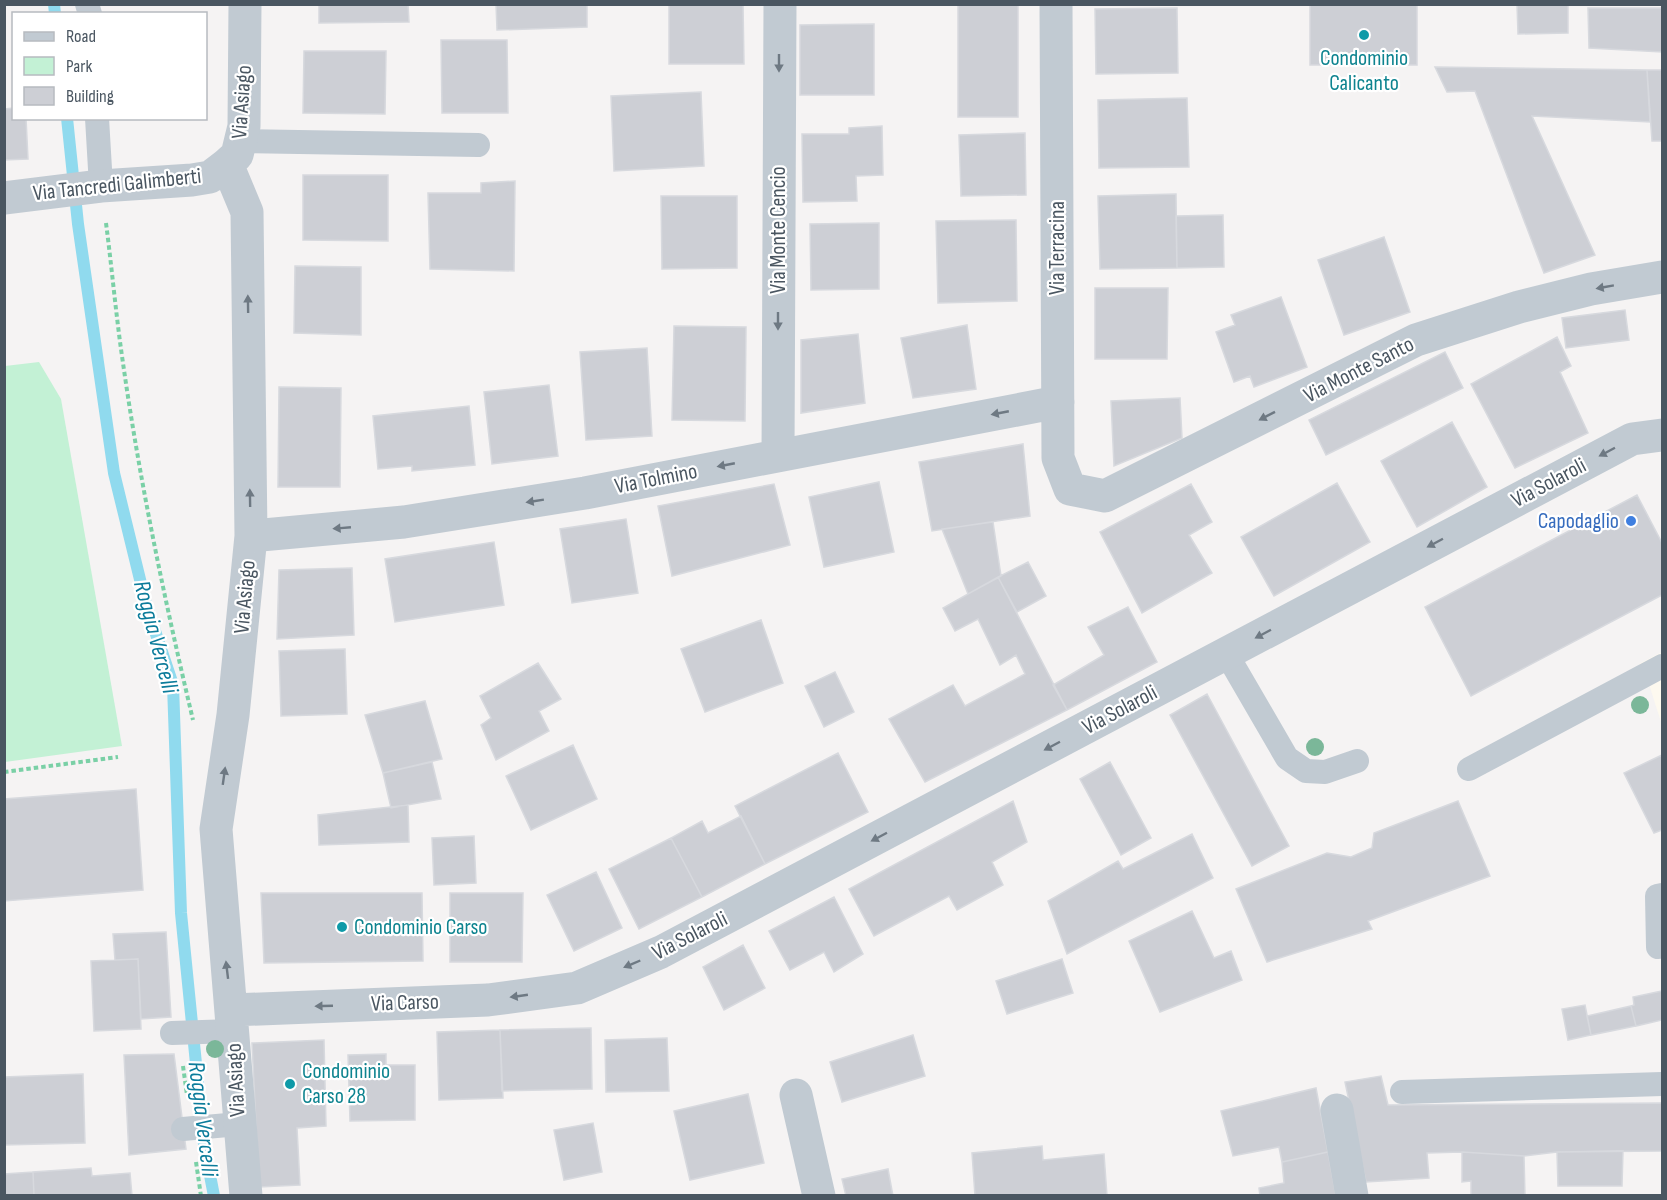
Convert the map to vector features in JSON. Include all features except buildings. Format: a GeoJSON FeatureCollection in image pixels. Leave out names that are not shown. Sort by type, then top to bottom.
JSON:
{"type":"FeatureCollection","features":[{"type":"Feature","properties":{"kind":"street","name":"Via Asiago"},"geometry":{"type":"LineString","coordinates":[[245,4],[234,153],[247,212],[251,536],[235,693],[216,829],[223,934],[228,1125],[246,1196]]}},
{"type":"Feature","properties":{"kind":"street","name":"Via Monte Cencio"},"geometry":{"type":"LineString","coordinates":[[778,455],[780,4]]}},
{"type":"Feature","properties":{"kind":"street","name":"Via Terracina"},"geometry":{"type":"LineString","coordinates":[[1056,4],[1058,458],[1070,489]]}},
{"type":"Feature","properties":{"kind":"street","name":"Via Tancredi Galimberti"},"geometry":{"type":"LineString","coordinates":[[4,198],[210,177],[234,153]]}},
{"type":"Feature","properties":{"kind":"street","name":"Via Monte Santo"},"geometry":{"type":"LineString","coordinates":[[1070,489],[1104,496],[1416,340],[1519,307],[1591,289],[1662,277]]}},
{"type":"Feature","properties":{"kind":"street","name":"Via Tolmino"},"geometry":{"type":"LineString","coordinates":[[251,536],[404,522],[585,493],[1058,402]]}},
{"type":"Feature","properties":{"kind":"street","name":"Via Solaroli"},"geometry":{"type":"LineString","coordinates":[[577,988],[661,952],[1632,439],[1662,435]]}},
{"type":"Feature","properties":{"kind":"street","name":"Via Carso"},"geometry":{"type":"LineString","coordinates":[[224,1024],[488,1000],[577,988]]}},
{"type":"Feature","properties":{"kind":"street"},"geometry":{"type":"LineString","coordinates":[[796,1095],[819,1196]]}},
{"type":"Feature","properties":{"kind":"street"},"geometry":{"type":"LineString","coordinates":[[1337,1110],[1352,1196]]}},
{"type":"Feature","properties":{"kind":"lane"},"geometry":{"type":"LineString","coordinates":[[95,187],[97,120]]}},
{"type":"Feature","properties":{"kind":"lane"},"geometry":{"type":"LineString","coordinates":[[234,153],[478,145]]}},
{"type":"Feature","properties":{"kind":"lane"},"geometry":{"type":"LineString","coordinates":[[1226,653],[1287,758],[1306,771],[1325,772],[1357,761]]}},
{"type":"Feature","properties":{"kind":"lane"},"geometry":{"type":"LineString","coordinates":[[1468,769],[1662,666]]}},
{"type":"Feature","properties":{"kind":"lane"},"geometry":{"type":"LineString","coordinates":[[1658,947],[1657,896],[1662,895]]}},
{"type":"Feature","properties":{"kind":"lane"},"geometry":{"type":"LineString","coordinates":[[175,1033],[224,1024]]}},
{"type":"Feature","properties":{"kind":"lane"},"geometry":{"type":"LineString","coordinates":[[1402,1092],[1662,1084]]}},
{"type":"Feature","properties":{"kind":"lane"},"geometry":{"type":"LineString","coordinates":[[188,1129],[228,1125]]}},
{"type":"Feature","properties":{"kind":"path"},"geometry":{"type":"LineString","coordinates":[[95,187],[135,435],[165,601],[193,723]]}},
{"type":"Feature","properties":{"kind":"path"},"geometry":{"type":"LineString","coordinates":[[4,772],[117,757]]}},
{"type":"Feature","properties":{"kind":"shaded area"},"geometry":{"type":"Polygon","coordinates":[[[1662,652],[1662,725],[1646,675],[1639,664],[1662,652]]]}},
{"type":"Feature","properties":{"kind":"green space"},"geometry":{"type":"Polygon","coordinates":[[[39,362],[61,399],[122,746],[5,762],[5,366],[39,362]]]}},
{"type":"Feature","properties":{"kind":"waterway","name":"Roggia Vercelli"},"geometry":{"type":"LineString","coordinates":[[54,4],[55,12]]}},
{"type":"Feature","properties":{"kind":"waterway","name":"Roggia Vercelli"},"geometry":{"type":"LineString","coordinates":[[67,120],[78,224],[114,473],[146,604],[173,685],[181,913],[204,1144],[214,1196]]}},
{"type":"Feature","properties":{"kind":"place","name":"Condominio Calicanto"},"geometry":{"type":"Point","coordinates":[1364,35]}},
{"type":"Feature","properties":{"kind":"place","name":"Capodaglio"},"geometry":{"type":"Point","coordinates":[1631,521]}},
{"type":"Feature","properties":{"kind":"place","name":"Condominio Carso"},"geometry":{"type":"Point","coordinates":[342,927]}},
{"type":"Feature","properties":{"kind":"place","name":"Condominio Carso 28"},"geometry":{"type":"Point","coordinates":[290,1084]}}]}
